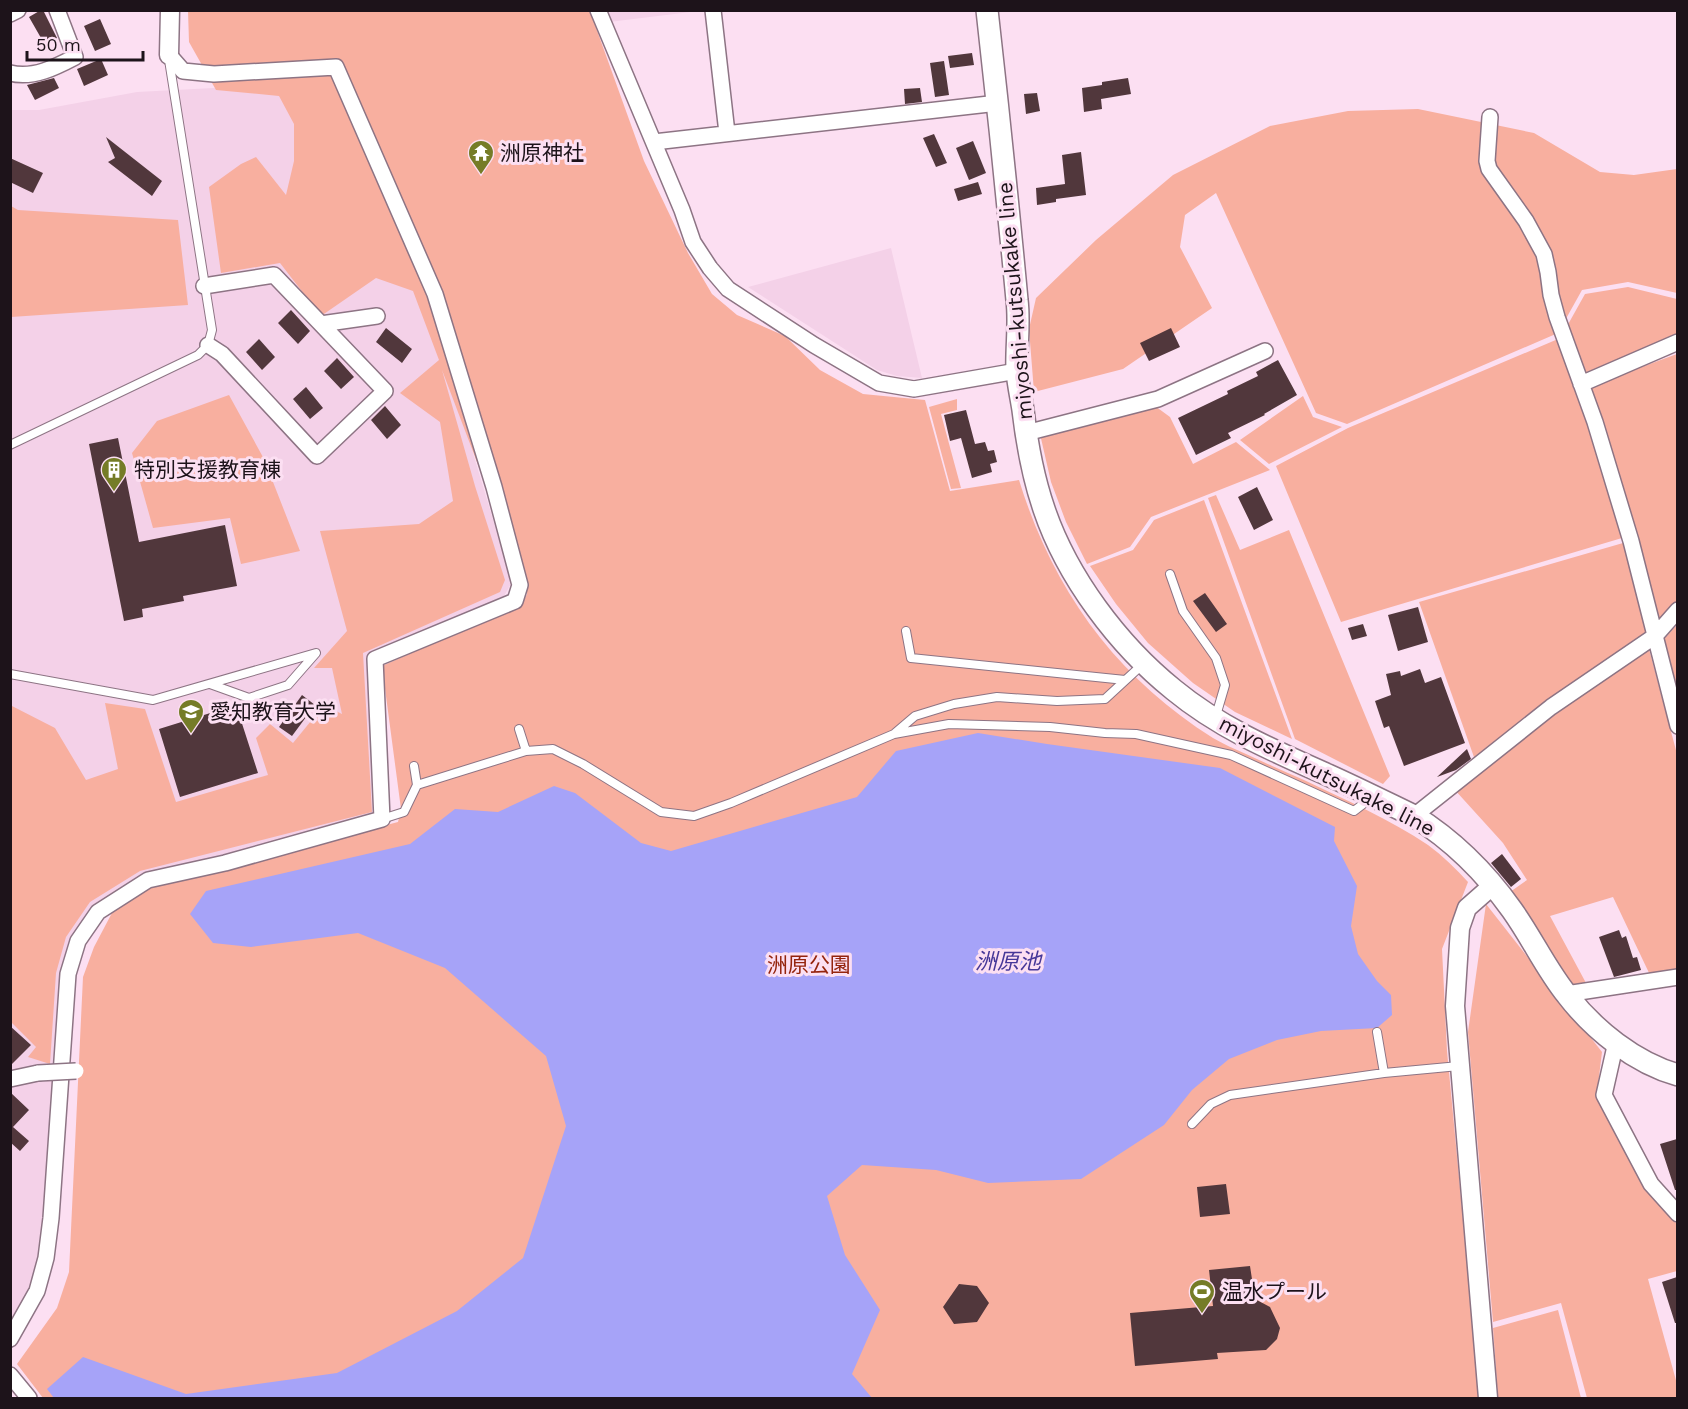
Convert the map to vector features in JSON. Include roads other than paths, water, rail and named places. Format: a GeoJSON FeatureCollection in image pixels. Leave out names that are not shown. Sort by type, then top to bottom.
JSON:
{"type":"FeatureCollection","features":[{"type":"Feature","properties":{"kind":"main road","name":"miyoshi-kutsukake line"},"geometry":{"type":"LineString","coordinates":[[987,10],[1018,312],[1017,371],[1026,433],[1035,478],[1045,511],[1077,578],[1100,612],[1144,663],[1174,691],[1215,720],[1261,745],[1414,816],[1458,847],[1476,865],[1512,910],[1566,994],[1584,1016],[1636,1056],[1677,1075]]}},
{"type":"Feature","properties":{"kind":"street"},"geometry":{"type":"LineString","coordinates":[[10,14],[18,10]]}},
{"type":"Feature","properties":{"kind":"street"},"geometry":{"type":"LineString","coordinates":[[10,73],[21,76],[54,68],[75,57],[57,10]]}},
{"type":"Feature","properties":{"kind":"street"},"geometry":{"type":"LineString","coordinates":[[10,1339],[37,1291],[46,1258],[51,1218],[68,974],[78,941],[98,912],[148,880],[225,863],[382,819],[375,659],[515,601],[520,585],[494,486],[435,294],[336,67],[214,74],[183,71],[169,55],[170,10]]}},
{"type":"Feature","properties":{"kind":"street"},"geometry":{"type":"LineString","coordinates":[[598,10],[682,210],[693,242],[710,268],[728,289],[814,345],[879,383],[914,389],[1017,371]]}},
{"type":"Feature","properties":{"kind":"street"},"geometry":{"type":"LineString","coordinates":[[713,10],[728,134]]}},
{"type":"Feature","properties":{"kind":"street"},"geometry":{"type":"LineString","coordinates":[[654,142],[998,103]]}},
{"type":"Feature","properties":{"kind":"street"},"geometry":{"type":"LineString","coordinates":[[1490,117],[1487,161],[1489,169],[1526,222],[1544,254],[1551,295],[1608,462],[1631,541],[1677,726]]}},
{"type":"Feature","properties":{"kind":"street"},"geometry":{"type":"LineString","coordinates":[[204,286],[274,275],[385,392],[317,456],[222,354],[208,345]]}},
{"type":"Feature","properties":{"kind":"street"},"geometry":{"type":"LineString","coordinates":[[321,324],[376,316]]}},
{"type":"Feature","properties":{"kind":"street"},"geometry":{"type":"LineString","coordinates":[[1581,384],[1677,342]]}},
{"type":"Feature","properties":{"kind":"street"},"geometry":{"type":"LineString","coordinates":[[1026,433],[1158,399],[1265,351]]}},
{"type":"Feature","properties":{"kind":"street"},"geometry":{"type":"LineString","coordinates":[[1414,816],[1551,707],[1655,636],[1677,610]]}},
{"type":"Feature","properties":{"kind":"street"},"geometry":{"type":"LineString","coordinates":[[1488,1398],[1455,1006],[1460,928],[1467,908],[1492,886]]}},
{"type":"Feature","properties":{"kind":"street"},"geometry":{"type":"LineString","coordinates":[[1566,994],[1677,977]]}},
{"type":"Feature","properties":{"kind":"street"},"geometry":{"type":"LineString","coordinates":[[1616,1042],[1604,1095],[1651,1184],[1677,1214]]}},
{"type":"Feature","properties":{"kind":"street"},"geometry":{"type":"LineString","coordinates":[[10,1079],[38,1073],[76,1071]]}},
{"type":"Feature","properties":{"kind":"street"},"geometry":{"type":"LineString","coordinates":[[10,1375],[29,1398]]}},
{"type":"Feature","properties":{"kind":"lane"},"geometry":{"type":"LineString","coordinates":[[10,445],[198,356],[208,345],[212,330],[169,55]]}},
{"type":"Feature","properties":{"kind":"lane"},"geometry":{"type":"LineString","coordinates":[[1170,573],[1183,611],[1216,658],[1225,685],[1215,720]]}},
{"type":"Feature","properties":{"kind":"lane"},"geometry":{"type":"LineString","coordinates":[[906,631],[910,658],[1125,680]]}},
{"type":"Feature","properties":{"kind":"lane"},"geometry":{"type":"LineString","coordinates":[[10,674],[153,700],[316,652],[288,685],[249,698],[210,684]]}},
{"type":"Feature","properties":{"kind":"lane"},"geometry":{"type":"LineString","coordinates":[[894,734],[915,716],[954,704],[997,697],[1057,701],[1105,699],[1144,663]]}},
{"type":"Feature","properties":{"kind":"lane"},"geometry":{"type":"LineString","coordinates":[[417,785],[526,751],[553,749],[583,764],[661,812],[694,816],[731,803],[894,734],[949,724],[1050,726],[1105,733],[1136,734],[1231,755],[1354,811],[1373,796]]}},
{"type":"Feature","properties":{"kind":"lane"},"geometry":{"type":"LineString","coordinates":[[519,729],[526,751]]}},
{"type":"Feature","properties":{"kind":"lane"},"geometry":{"type":"LineString","coordinates":[[382,819],[404,812],[417,785],[414,766]]}},
{"type":"Feature","properties":{"kind":"lane"},"geometry":{"type":"LineString","coordinates":[[1377,1032],[1384,1073]]}},
{"type":"Feature","properties":{"kind":"lane"},"geometry":{"type":"LineString","coordinates":[[1192,1124],[1211,1104],[1230,1095],[1384,1073],[1459,1066]]}},
{"type":"Feature","properties":{"kind":"water","name":"洲原池"},"geometry":{"type":"Polygon","coordinates":[[[978,733],[1220,768],[1335,827],[1334,841],[1357,886],[1351,926],[1358,954],[1377,981],[1391,995],[1392,1015],[1377,1028],[1321,1031],[1277,1040],[1229,1059],[1192,1090],[1164,1125],[1081,1179],[988,1183],[936,1170],[862,1165],[827,1196],[845,1255],[880,1310],[852,1374],[872,1398],[54,1398],[47,1389],[83,1357],[186,1394],[337,1373],[457,1311],[523,1258],[566,1126],[546,1056],[445,968],[358,933],[251,947],[213,943],[190,914],[206,891],[410,844],[455,809],[498,812],[554,786],[575,793],[641,843],[671,851],[857,797],[896,751],[978,733]]]}},
{"type":"Feature","properties":{"kind":"place","name":"洲原神社"},"geometry":{"type":"Point","coordinates":[481,176]}},
{"type":"Feature","properties":{"kind":"place","name":"特別支援教育棟"},"geometry":{"type":"Point","coordinates":[114,493]}},
{"type":"Feature","properties":{"kind":"place","name":"愛知教育大学"},"geometry":{"type":"Point","coordinates":[191,735]}},
{"type":"Feature","properties":{"kind":"place","name":"温水プール"},"geometry":{"type":"Point","coordinates":[1202,1315]}},
{"type":"Feature","properties":{"kind":"park label","name":"洲原公園"},"geometry":{"type":"Point","coordinates":[809,965]}}]}
